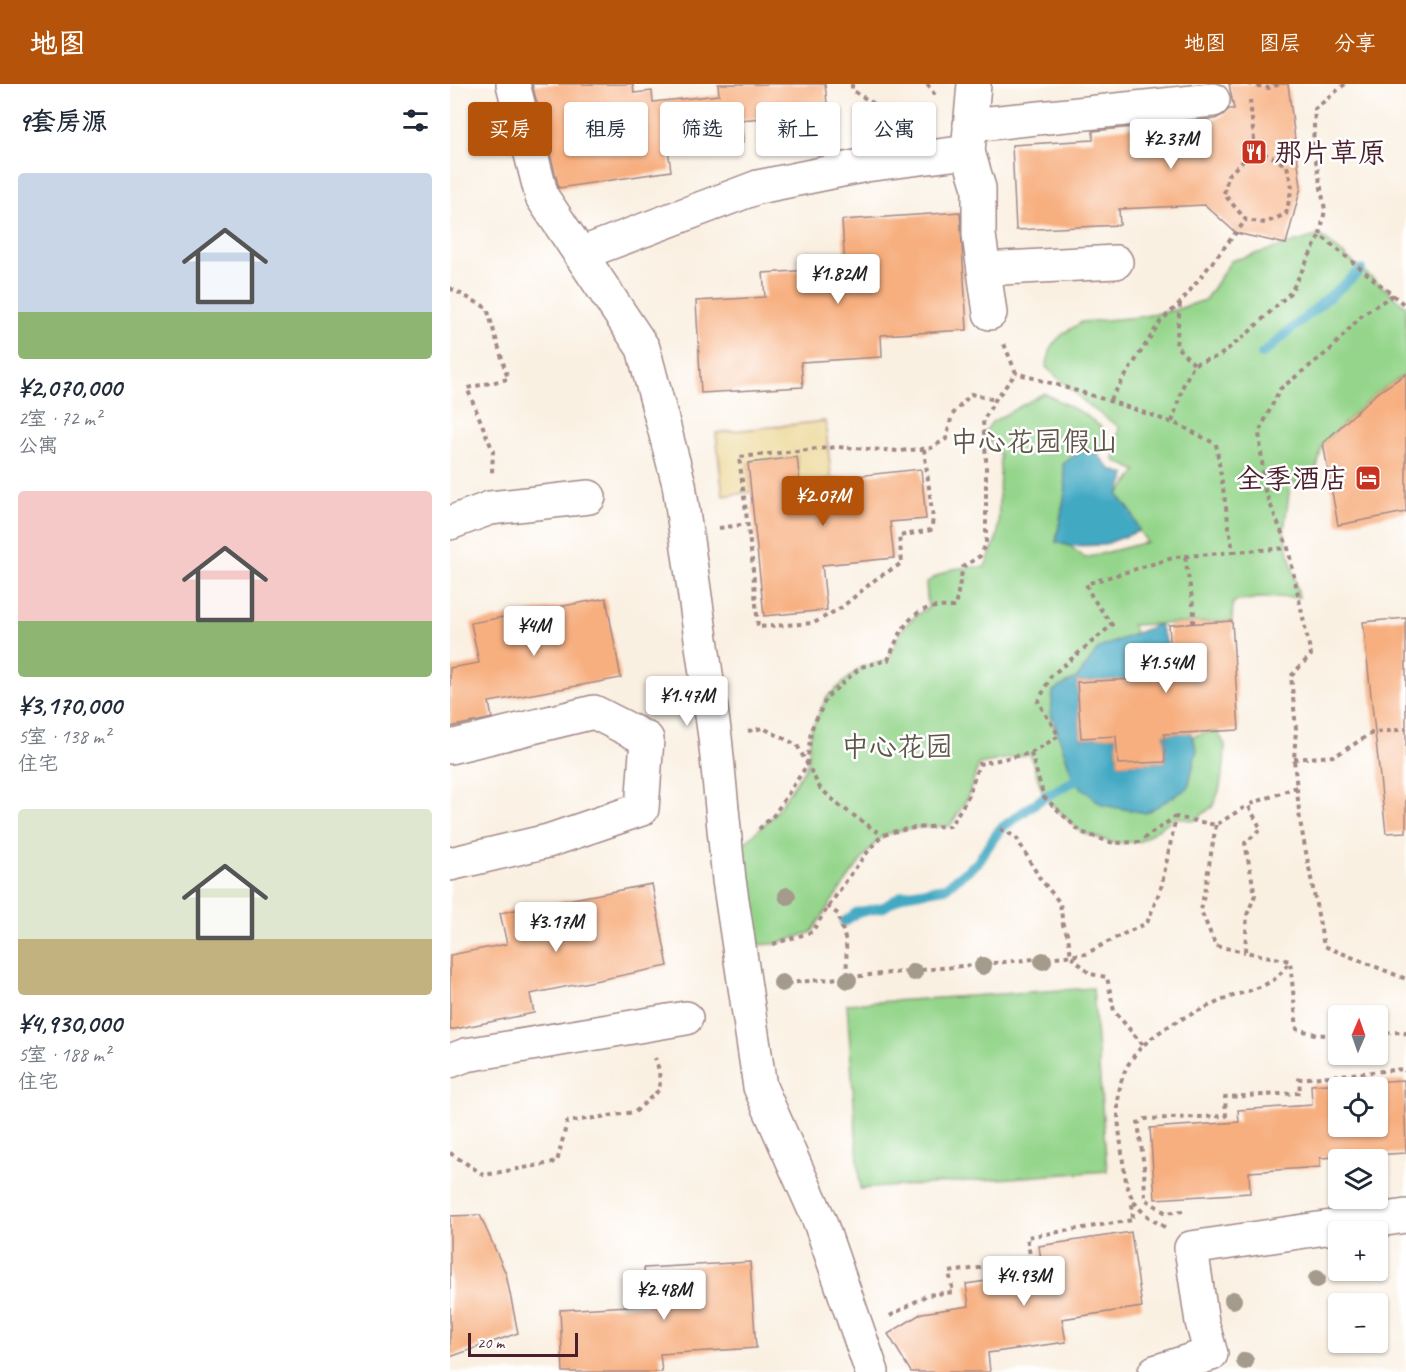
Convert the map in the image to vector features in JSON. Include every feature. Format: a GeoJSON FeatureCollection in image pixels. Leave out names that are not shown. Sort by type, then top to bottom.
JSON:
{"type":"FeatureCollection","features":[{"type":"Feature","properties":{"kind":"street"},"geometry":{"type":"LineString","coordinates":[[513,84],[542,197],[643,348],[679,484],[715,737],[729,880],[760,1087],[820,1222],[872,1372]]}},
{"type":"Feature","properties":{"kind":"street"},"geometry":{"type":"LineString","coordinates":[[974,84],[969,139],[979,188],[978,235],[990,313]]}},
{"type":"Feature","properties":{"kind":"street"},"geometry":{"type":"LineString","coordinates":[[580,254],[758,187],[886,162],[969,139],[1213,100]]}},
{"type":"Feature","properties":{"kind":"street"},"geometry":{"type":"LineString","coordinates":[[984,270],[1116,262]]}},
{"type":"Feature","properties":{"kind":"street"},"geometry":{"type":"LineString","coordinates":[[450,523],[490,508],[589,497]]}},
{"type":"Feature","properties":{"kind":"street"},"geometry":{"type":"LineString","coordinates":[[450,747],[594,712],[647,739],[642,809],[548,841],[450,864]]}},
{"type":"Feature","properties":{"kind":"street"},"geometry":{"type":"LineString","coordinates":[[450,1061],[466,1055],[686,1018]]}},
{"type":"Feature","properties":{"kind":"street"},"geometry":{"type":"LineString","coordinates":[[1155,1372],[1215,1363],[1202,1322],[1197,1247],[1406,1216]]}},
{"type":"Feature","properties":{"kind":"path"},"geometry":{"type":"LineString","coordinates":[[852,84],[852,90],[905,123],[886,162]]}},
{"type":"Feature","properties":{"kind":"path"},"geometry":{"type":"LineString","coordinates":[[1248,84],[1269,88],[1280,84]]}},
{"type":"Feature","properties":{"kind":"path"},"geometry":{"type":"LineString","coordinates":[[1172,422],[1183,386],[1194,364],[1219,356],[1247,334],[1291,292],[1320,235],[1325,210],[1313,144],[1316,109],[1344,84]]}},
{"type":"Feature","properties":{"kind":"path"},"geometry":{"type":"LineString","coordinates":[[1250,96],[1255,150]]}},
{"type":"Feature","properties":{"kind":"path"},"geometry":{"type":"LineString","coordinates":[[1255,150],[1287,166],[1292,187],[1286,214],[1265,223],[1246,220],[1224,194],[1228,175],[1255,150]]}},
{"type":"Feature","properties":{"kind":"path"},"geometry":{"type":"LineString","coordinates":[[1110,400],[1160,322],[1180,303],[1246,220]]}},
{"type":"Feature","properties":{"kind":"path"},"geometry":{"type":"LineString","coordinates":[[1320,235],[1406,306]]}},
{"type":"Feature","properties":{"kind":"path"},"geometry":{"type":"LineString","coordinates":[[450,288],[487,308],[508,379],[467,388],[493,451],[490,508]]}},
{"type":"Feature","properties":{"kind":"path"},"geometry":{"type":"LineString","coordinates":[[1393,295],[1363,314],[1330,351],[1280,389],[1259,432],[1265,491],[1288,549],[1311,655],[1291,676],[1296,729],[1294,759],[1300,821],[1324,946],[1406,979]]}},
{"type":"Feature","properties":{"kind":"path"},"geometry":{"type":"LineString","coordinates":[[1180,303],[1176,346],[1194,364]]}},
{"type":"Feature","properties":{"kind":"path"},"geometry":{"type":"LineString","coordinates":[[990,313],[1016,373]]}},
{"type":"Feature","properties":{"kind":"path"},"geometry":{"type":"LineString","coordinates":[[1016,373],[1110,400],[1172,422],[1216,444],[1233,552]]}},
{"type":"Feature","properties":{"kind":"path"},"geometry":{"type":"LineString","coordinates":[[753,835],[774,815],[807,765],[811,729],[827,697],[861,667],[888,660],[900,633],[911,618],[928,608],[955,607],[963,567],[980,556],[986,544],[986,458],[983,421],[995,400],[1016,373]]}},
{"type":"Feature","properties":{"kind":"path"},"geometry":{"type":"LineString","coordinates":[[924,449],[933,519],[931,530],[899,536],[902,563],[876,579],[842,607],[814,623],[758,627],[739,457],[837,447],[899,451],[931,448],[946,439],[952,415],[970,394],[995,400]]}},
{"type":"Feature","properties":{"kind":"path"},"geometry":{"type":"LineString","coordinates":[[766,944],[775,944],[812,932],[827,906],[882,835],[910,828],[950,826],[967,799],[979,764],[1030,753],[1059,736],[1038,702],[1051,676],[1112,625],[1092,597],[1086,584],[1176,557],[1288,549]]}},
{"type":"Feature","properties":{"kind":"path"},"geometry":{"type":"LineString","coordinates":[[1185,557],[1194,610],[1193,623]]}},
{"type":"Feature","properties":{"kind":"path"},"geometry":{"type":"LineString","coordinates":[[715,737],[763,728],[797,745],[820,788],[840,806],[882,835]]}},
{"type":"Feature","properties":{"kind":"path"},"geometry":{"type":"LineString","coordinates":[[1294,759],[1335,756],[1372,733],[1406,729]]}},
{"type":"Feature","properties":{"kind":"path"},"geometry":{"type":"LineString","coordinates":[[1030,753],[1044,797],[1081,832],[1113,843],[1139,842],[1176,817],[1216,825],[1248,805],[1297,787]]}},
{"type":"Feature","properties":{"kind":"path"},"geometry":{"type":"LineString","coordinates":[[1245,952],[1247,915],[1256,895],[1245,843],[1261,829],[1248,805]]}},
{"type":"Feature","properties":{"kind":"path"},"geometry":{"type":"LineString","coordinates":[[745,987],[1086,954],[1147,923],[1161,888],[1176,817]]}},
{"type":"Feature","properties":{"kind":"path"},"geometry":{"type":"LineString","coordinates":[[1216,825],[1201,911],[1216,946],[1290,961]]}},
{"type":"Feature","properties":{"kind":"path"},"geometry":{"type":"LineString","coordinates":[[1000,829],[1016,837],[1039,876],[1060,903],[1071,956],[1089,974],[1107,977],[1114,1011],[1143,1045]]}},
{"type":"Feature","properties":{"kind":"path"},"geometry":{"type":"LineString","coordinates":[[827,906],[838,914],[846,942],[847,977]]}},
{"type":"Feature","properties":{"kind":"path"},"geometry":{"type":"LineString","coordinates":[[1290,961],[1297,1029],[1318,1035],[1328,1034]]}},
{"type":"Feature","properties":{"kind":"path"},"geometry":{"type":"LineString","coordinates":[[884,1320],[927,1294],[953,1292],[949,1272],[1031,1261],[1027,1237],[1133,1220],[1132,1201],[1119,1132],[1119,1093],[1127,1068],[1143,1045],[1166,1028],[1226,999],[1273,980],[1290,961]]}},
{"type":"Feature","properties":{"kind":"path"},"geometry":{"type":"LineString","coordinates":[[450,1154],[484,1175],[557,1162],[567,1122],[635,1112],[660,1089],[659,1070],[653,1051],[615,1029]]}},
{"type":"Feature","properties":{"kind":"path"},"geometry":{"type":"LineString","coordinates":[[1388,1033],[1404,1032],[1406,1035]]}},
{"type":"Feature","properties":{"kind":"path"},"geometry":{"type":"LineString","coordinates":[[1197,1247],[1192,1210],[1166,1213],[1144,1199],[1144,1166],[1138,1123],[1145,1119],[1226,1116],[1224,1097],[1300,1093],[1299,1079],[1404,1069],[1406,1072]]}},
{"type":"Feature","properties":{"kind":"path"},"geometry":{"type":"LineString","coordinates":[[1132,1201],[1150,1219],[1171,1229],[1197,1247]]}},
{"type":"Feature","properties":{"kind":"green space"},"geometry":{"type":"Polygon","coordinates":[[[1320,235],[1406,306],[1406,374],[1377,393],[1323,443],[1316,471],[1290,486],[1284,531],[1299,597],[1259,598],[1233,602],[1232,621],[1132,625],[1136,634],[1099,648],[1078,677],[1053,691],[1051,721],[1059,736],[1074,781],[1146,813],[1187,788],[1197,749],[1192,736],[1217,731],[1225,745],[1224,765],[1219,791],[1213,806],[1194,821],[1176,817],[1139,842],[1113,843],[1081,832],[1044,797],[1030,754],[979,764],[967,799],[950,826],[900,830],[885,835],[847,879],[812,932],[775,944],[738,946],[726,860],[774,815],[807,765],[811,730],[827,697],[861,667],[888,660],[907,624],[928,608],[926,583],[953,569],[985,567],[998,534],[1000,455],[984,433],[992,422],[1044,393],[1084,414],[1101,427],[1104,448],[1063,465],[1066,488],[1056,542],[1070,546],[1085,558],[1147,542],[1139,531],[1132,513],[1118,495],[1137,471],[1114,460],[1119,427],[1089,406],[1046,367],[1052,345],[1064,333],[1082,322],[1139,317],[1175,310],[1205,300],[1231,261],[1320,235]]]}},
{"type":"Feature","properties":{"kind":"green space"},"geometry":{"type":"Polygon","coordinates":[[[1093,988],[1107,1171],[860,1189],[847,1004],[1093,988]]]}},
{"type":"Feature","properties":{"kind":"sand"},"geometry":{"type":"Polygon","coordinates":[[[825,421],[834,501],[805,536],[797,457],[748,463],[751,492],[723,496],[716,433],[825,421]]]}},
{"type":"Feature","properties":{"kind":"water"},"geometry":{"type":"Polygon","coordinates":[[[1083,449],[1094,450],[1110,469],[1126,475],[1118,495],[1132,513],[1139,531],[1103,545],[1070,546],[1056,542],[1066,488],[1063,464],[1083,449]]]}},
{"type":"Feature","properties":{"kind":"water"},"geometry":{"type":"Polygon","coordinates":[[[1159,624],[1171,653],[1134,679],[1077,682],[1081,738],[1116,736],[1118,764],[1165,762],[1164,734],[1190,732],[1197,749],[1188,788],[1146,813],[1102,805],[1074,781],[1051,713],[1053,691],[1078,677],[1099,648],[1159,624]]]}},
{"type":"Feature","properties":{"kind":"building"},"geometry":{"type":"Polygon","coordinates":[[[532,84],[633,84],[634,93],[652,91],[653,102],[719,95],[718,84],[825,84],[827,102],[756,102],[756,119],[744,120],[744,102],[660,102],[660,156],[669,156],[671,171],[559,188],[551,156],[552,102],[537,102],[532,84]]]}},
{"type":"Feature","properties":{"kind":"building"},"geometry":{"type":"Polygon","coordinates":[[[1229,84],[1288,84],[1301,187],[1286,244],[1236,233],[1205,205],[1119,209],[1120,225],[1016,230],[1012,145],[1093,140],[1093,131],[1215,119],[1229,109],[1234,109],[1229,84]]]}},
{"type":"Feature","properties":{"kind":"building"},"geometry":{"type":"Polygon","coordinates":[[[960,212],[967,330],[881,335],[882,357],[801,362],[803,387],[701,393],[696,301],[765,297],[763,273],[845,268],[842,220],[960,212]]]}},
{"type":"Feature","properties":{"kind":"building","name":"全季酒店"},"geometry":{"type":"Polygon","coordinates":[[[1406,374],[1406,512],[1338,525],[1323,443],[1377,393],[1406,374]]]}},
{"type":"Feature","properties":{"kind":"building"},"geometry":{"type":"Polygon","coordinates":[[[797,457],[800,482],[921,469],[926,519],[890,522],[894,558],[822,565],[827,610],[764,616],[748,463],[797,457]]]}},
{"type":"Feature","properties":{"kind":"building"},"geometry":{"type":"Polygon","coordinates":[[[606,598],[621,678],[489,702],[492,718],[450,727],[450,668],[479,663],[471,623],[606,598]]]}},
{"type":"Feature","properties":{"kind":"building"},"geometry":{"type":"Polygon","coordinates":[[[1406,618],[1406,832],[1386,833],[1363,622],[1406,618]]]}},
{"type":"Feature","properties":{"kind":"building"},"geometry":{"type":"Polygon","coordinates":[[[1232,621],[1239,730],[1164,734],[1165,762],[1118,764],[1116,736],[1081,738],[1077,682],[1134,679],[1133,655],[1171,653],[1169,625],[1232,621]]]}},
{"type":"Feature","properties":{"kind":"building"},"geometry":{"type":"Polygon","coordinates":[[[652,884],[668,966],[530,994],[534,1013],[450,1030],[450,955],[507,944],[500,913],[652,884]]]}},
{"type":"Feature","properties":{"kind":"building"},"geometry":{"type":"Polygon","coordinates":[[[1404,1080],[1406,1153],[1388,1154],[1388,1149],[1328,1149],[1328,1158],[1320,1158],[1320,1167],[1249,1172],[1250,1193],[1155,1199],[1150,1128],[1239,1122],[1238,1110],[1312,1105],[1311,1085],[1328,1084],[1328,1137],[1388,1137],[1388,1081],[1404,1080]]]}},
{"type":"Feature","properties":{"kind":"building"},"geometry":{"type":"Polygon","coordinates":[[[480,1215],[506,1274],[518,1333],[450,1357],[450,1216],[480,1215]]]}},
{"type":"Feature","properties":{"kind":"building"},"geometry":{"type":"Polygon","coordinates":[[[1131,1232],[1142,1307],[1062,1319],[1066,1342],[988,1353],[990,1372],[911,1372],[888,1334],[922,1313],[969,1306],[966,1284],[1043,1273],[1039,1246],[1131,1232]]]}},
{"type":"Feature","properties":{"kind":"building"},"geometry":{"type":"Polygon","coordinates":[[[750,1262],[756,1348],[660,1354],[662,1372],[563,1372],[560,1310],[647,1305],[644,1268],[750,1262]]]}},
{"type":"Feature","properties":{"kind":"waterway"},"geometry":{"type":"LineString","coordinates":[[1262,354],[1361,270]]}},
{"type":"Feature","properties":{"kind":"waterway"},"geometry":{"type":"LineString","coordinates":[[844,922],[856,913],[884,907],[903,895],[945,888],[977,863],[1000,829],[1044,797],[1074,781]]}},
{"type":"Feature","properties":{"kind":"place","name":"那片草原"},"geometry":{"type":"Point","coordinates":[1254,152]}},
{"type":"Feature","properties":{"kind":"place","name":"全季酒店"},"geometry":{"type":"Point","coordinates":[1368,478]}},
{"type":"Feature","properties":{"kind":"park label","name":"中心花园假山"},"geometry":{"type":"Point","coordinates":[1034,441]}},
{"type":"Feature","properties":{"kind":"park label","name":"中心花园"},"geometry":{"type":"Point","coordinates":[897,746]}}]}
